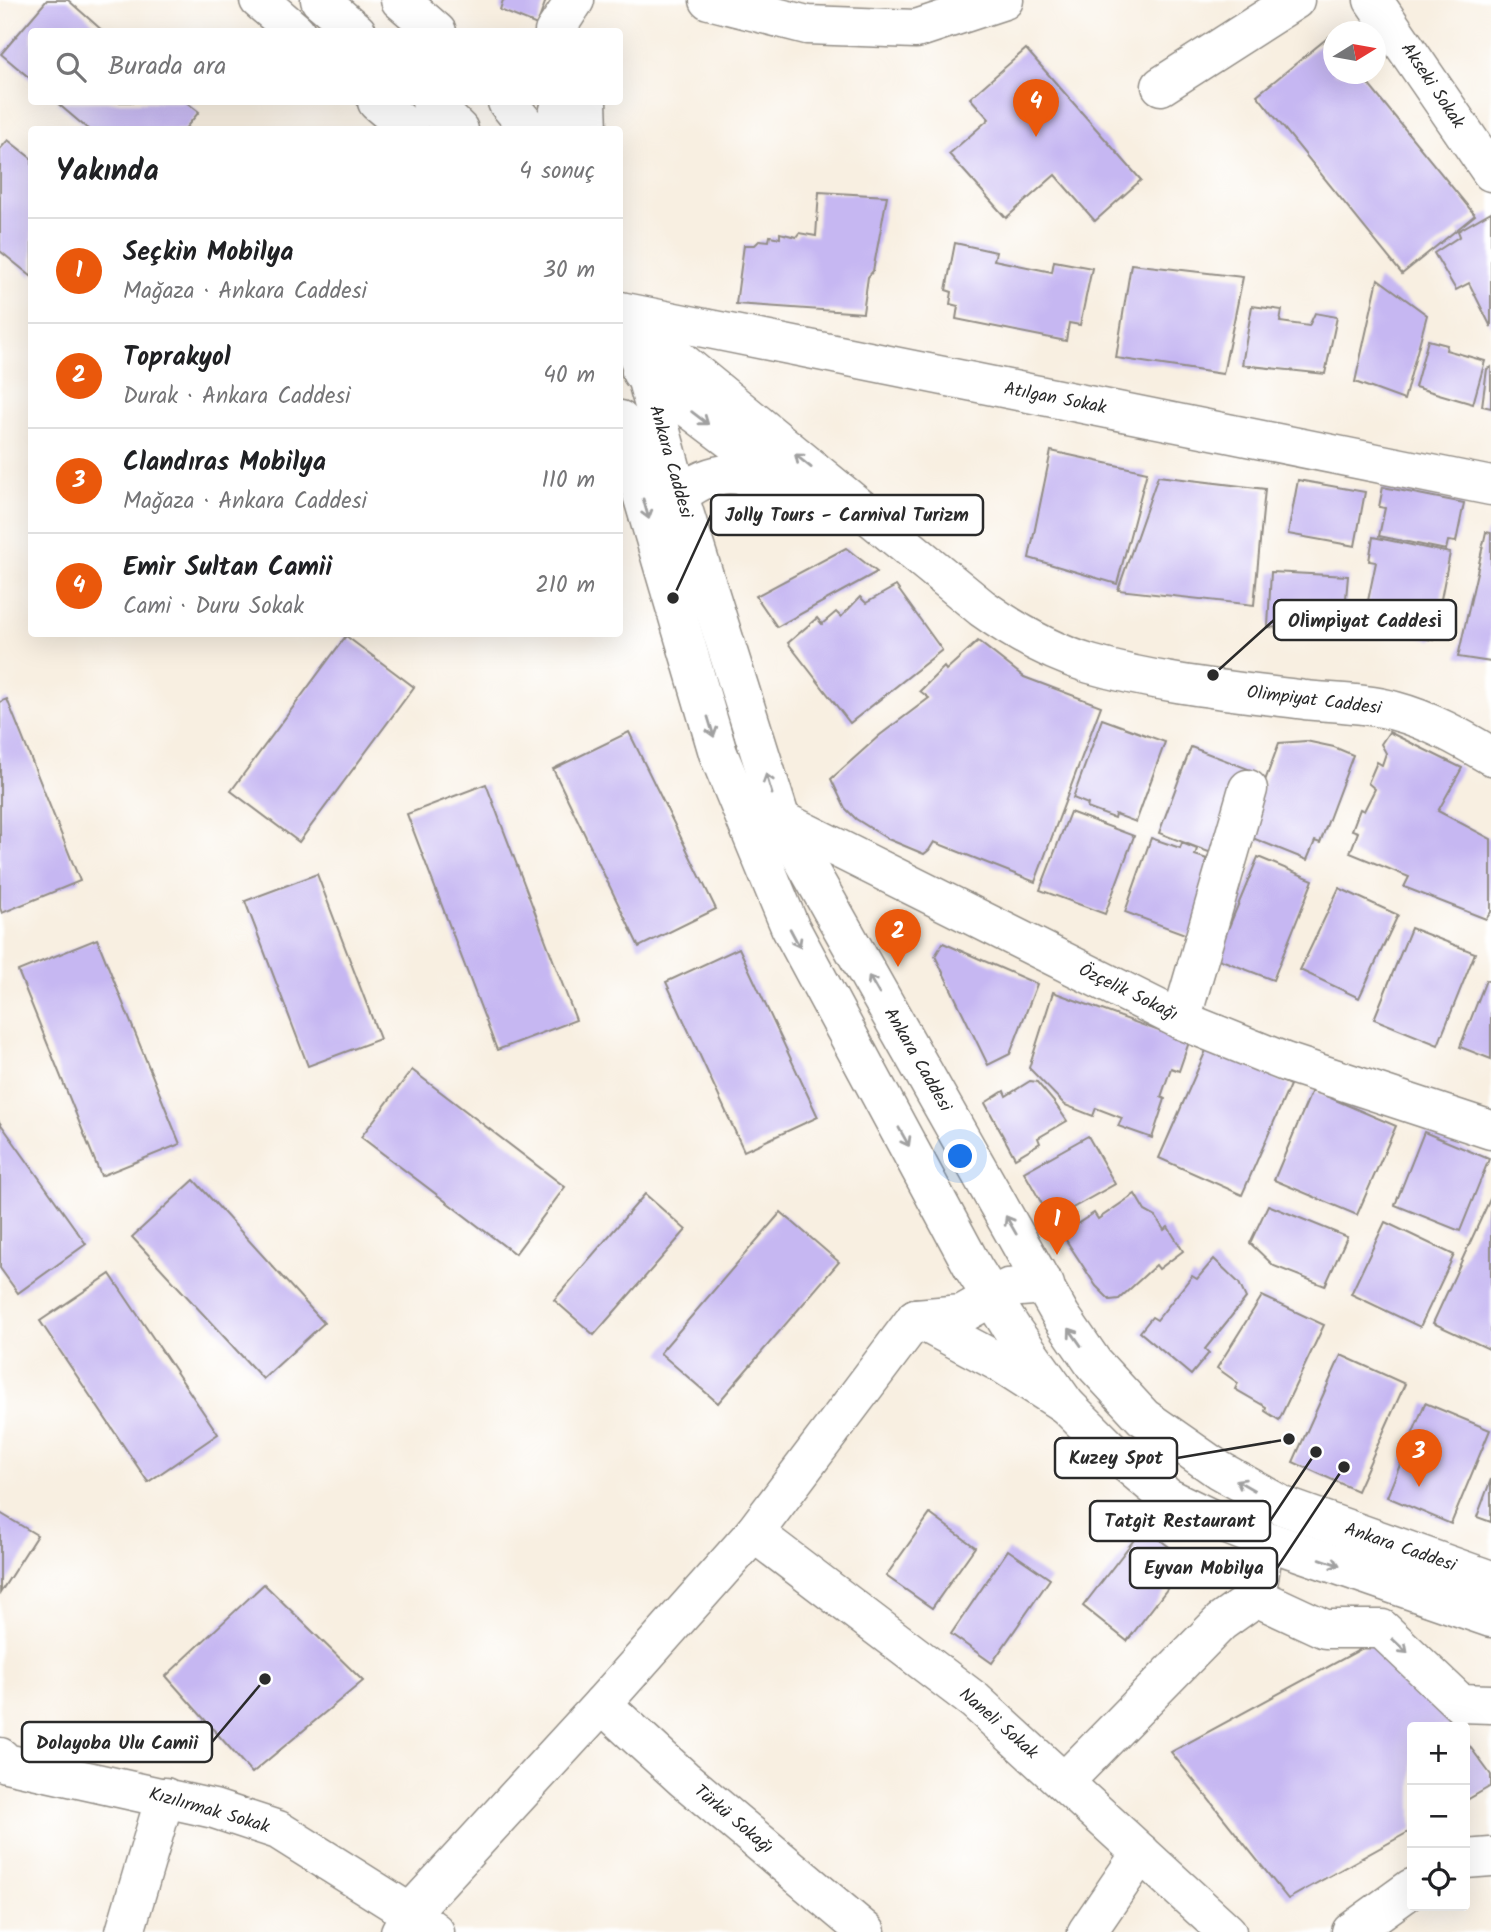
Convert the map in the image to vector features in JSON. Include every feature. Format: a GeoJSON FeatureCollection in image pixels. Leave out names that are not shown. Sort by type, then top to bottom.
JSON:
{"type":"FeatureCollection","features":[{"type":"Feature","properties":{"kind":"street"},"geometry":{"type":"LineString","coordinates":[[260,0],[292,28]]}},
{"type":"Feature","properties":{"kind":"street"},"geometry":{"type":"LineString","coordinates":[[320,0],[352,28]]}},
{"type":"Feature","properties":{"kind":"street"},"geometry":{"type":"LineString","coordinates":[[400,0],[432,28]]}},
{"type":"Feature","properties":{"kind":"street"},"geometry":{"type":"LineString","coordinates":[[557,28],[575,0]]}},
{"type":"Feature","properties":{"kind":"street"},"geometry":{"type":"LineString","coordinates":[[568,28],[582,0]]}},
{"type":"Feature","properties":{"kind":"street"},"geometry":{"type":"LineString","coordinates":[[581,28],[590,0]]}},
{"type":"Feature","properties":{"kind":"street"},"geometry":{"type":"LineString","coordinates":[[588,28],[590,0]]}},
{"type":"Feature","properties":{"kind":"street"},"geometry":{"type":"LineString","coordinates":[[709,0],[810,12],[916,29],[1004,0]]}},
{"type":"Feature","properties":{"kind":"street"},"geometry":{"type":"LineString","coordinates":[[1161,86],[1295,0]]}},
{"type":"Feature","properties":{"kind":"street","name":"Akseki Sokak"},"geometry":{"type":"LineString","coordinates":[[1373,0],[1491,172]]}},
{"type":"Feature","properties":{"kind":"street"},"geometry":{"type":"LineString","coordinates":[[381,105],[405,126]]}},
{"type":"Feature","properties":{"kind":"street"},"geometry":{"type":"LineString","coordinates":[[434,105],[454,126]]}},
{"type":"Feature","properties":{"kind":"street"},"geometry":{"type":"LineString","coordinates":[[531,120],[556,105]]}},
{"type":"Feature","properties":{"kind":"street"},"geometry":{"type":"LineString","coordinates":[[587,105],[588,126]]}},
{"type":"Feature","properties":{"kind":"street","name":"Atılgan Sokak"},"geometry":{"type":"LineString","coordinates":[[623,312],[1491,486]]}},
{"type":"Feature","properties":{"kind":"street"},"geometry":{"type":"LineString","coordinates":[[623,313],[912,551]]}},
{"type":"Feature","properties":{"kind":"street","name":"Ankara Caddesi"},"geometry":{"type":"LineString","coordinates":[[623,319],[646,377],[679,496],[780,820],[1061,1316],[1094,1364],[1143,1417],[1219,1470],[1283,1507],[1491,1580]]}},
{"type":"Feature","properties":{"kind":"street"},"geometry":{"type":"LineString","coordinates":[[623,352],[646,377],[806,498]]}},
{"type":"Feature","properties":{"kind":"street","name":"Ankara Caddesi"},"geometry":{"type":"LineString","coordinates":[[623,430],[719,753],[790,927],[991,1296],[1066,1405],[1111,1450],[1167,1497],[1265,1540],[1491,1618]]}},
{"type":"Feature","properties":{"kind":"street"},"geometry":{"type":"LineString","coordinates":[[679,496],[693,484],[713,476],[732,473],[750,477],[806,498],[912,551]]}},
{"type":"Feature","properties":{"kind":"street","name":"Olimpiyat Caddesi"},"geometry":{"type":"LineString","coordinates":[[912,551],[1008,627],[1041,644],[1089,663],[1148,677],[1233,691],[1394,711],[1458,737],[1491,756]]}},
{"type":"Feature","properties":{"kind":"street"},"geometry":{"type":"LineString","coordinates":[[1181,1020],[1248,789]]}},
{"type":"Feature","properties":{"kind":"street","name":"Özçelik Sokağı"},"geometry":{"type":"LineString","coordinates":[[780,820],[1181,1020],[1284,1062],[1491,1130]]}},
{"type":"Feature","properties":{"kind":"street"},"geometry":{"type":"LineString","coordinates":[[415,1926],[602,1704],[754,1533],[916,1318],[962,1314],[1009,1288],[1045,1285]]}},
{"type":"Feature","properties":{"kind":"street"},"geometry":{"type":"LineString","coordinates":[[974,1349],[1012,1329],[1045,1285]]}},
{"type":"Feature","properties":{"kind":"street"},"geometry":{"type":"LineString","coordinates":[[916,1318],[974,1349],[1066,1405]]}},
{"type":"Feature","properties":{"kind":"street","name":"Naneli Sokak"},"geometry":{"type":"LineString","coordinates":[[754,1533],[975,1701],[1227,1932]]}},
{"type":"Feature","properties":{"kind":"street"},"geometry":{"type":"LineString","coordinates":[[1064,1782],[1221,1622],[1256,1597],[1265,1540]]}},
{"type":"Feature","properties":{"kind":"street"},"geometry":{"type":"LineString","coordinates":[[1256,1597],[1325,1629],[1382,1629],[1460,1703],[1491,1704]]}},
{"type":"Feature","properties":{"kind":"street","name":"Türkü Sokağı"},"geometry":{"type":"LineString","coordinates":[[602,1704],[684,1779],[866,1932]]}},
{"type":"Feature","properties":{"kind":"street","name":"Kızılırmak Sokak"},"geometry":{"type":"LineString","coordinates":[[2,1762],[165,1797],[242,1816],[278,1830],[415,1926]]}},
{"type":"Feature","properties":{"kind":"street"},"geometry":{"type":"LineString","coordinates":[[125,1932],[165,1797]]}},
{"type":"Feature","properties":{"kind":"street"},"geometry":{"type":"LineString","coordinates":[[1087,1932],[1141,1853]]}},
{"type":"Feature","properties":{"kind":"street"},"geometry":{"type":"LineString","coordinates":[[1470,1858],[1491,1857]]}},
{"type":"Feature","properties":{"kind":"street"},"geometry":{"type":"LineString","coordinates":[[1351,1932],[1407,1892]]}},
{"type":"Feature","properties":{"kind":"building"},"geometry":{"type":"Polygon","coordinates":[[[47,0],[68,0],[100,28],[28,28],[28,77],[1,54],[47,0]]]}},
{"type":"Feature","properties":{"kind":"building"},"geometry":{"type":"Polygon","coordinates":[[[503,0],[546,0],[537,25],[500,10],[503,0]]]}},
{"type":"Feature","properties":{"kind":"building"},"geometry":{"type":"Polygon","coordinates":[[[1323,42],[1323,84],[1368,84],[1475,215],[1402,274],[1257,95],[1323,42]]]}},
{"type":"Feature","properties":{"kind":"building"},"geometry":{"type":"Polygon","coordinates":[[[1026,49],[1141,180],[1095,221],[1055,175],[1006,218],[949,154],[989,119],[970,98],[1026,49]]]}},
{"type":"Feature","properties":{"kind":"building"},"geometry":{"type":"Polygon","coordinates":[[[60,105],[190,105],[199,112],[187,126],[84,126],[60,105]]]}},
{"type":"Feature","properties":{"kind":"building"},"geometry":{"type":"Polygon","coordinates":[[[8,140],[28,156],[28,274],[0,251],[0,149],[8,140]]]}},
{"type":"Feature","properties":{"kind":"building"},"geometry":{"type":"Polygon","coordinates":[[[819,192],[887,196],[873,271],[868,277],[863,313],[736,304],[744,245],[755,245],[760,240],[769,241],[770,236],[780,238],[780,233],[796,237],[799,233],[816,236],[819,192]]]}},
{"type":"Feature","properties":{"kind":"building"},"geometry":{"type":"Polygon","coordinates":[[[1491,212],[1491,327],[1469,283],[1456,290],[1434,253],[1460,236],[1458,231],[1491,212]]]}},
{"type":"Feature","properties":{"kind":"building"},"geometry":{"type":"Polygon","coordinates":[[[955,243],[996,252],[994,260],[1052,272],[1054,261],[1092,268],[1080,325],[1069,323],[1066,341],[956,319],[958,306],[950,304],[952,292],[946,290],[955,243]]]}},
{"type":"Feature","properties":{"kind":"building"},"geometry":{"type":"Polygon","coordinates":[[[1131,264],[1243,277],[1223,374],[1116,358],[1131,264]]]}},
{"type":"Feature","properties":{"kind":"building"},"geometry":{"type":"Polygon","coordinates":[[[1378,279],[1427,315],[1404,400],[1355,382],[1378,279]]]}},
{"type":"Feature","properties":{"kind":"building"},"geometry":{"type":"Polygon","coordinates":[[[1252,306],[1282,310],[1280,322],[1309,326],[1315,313],[1337,317],[1325,374],[1242,365],[1252,306]]]}},
{"type":"Feature","properties":{"kind":"building"},"geometry":{"type":"Polygon","coordinates":[[[1428,340],[1447,345],[1446,350],[1485,361],[1473,404],[1415,387],[1428,340]]]}},
{"type":"Feature","properties":{"kind":"building"},"geometry":{"type":"Polygon","coordinates":[[[1491,367],[1491,408],[1482,406],[1487,369],[1491,367]]]}},
{"type":"Feature","properties":{"kind":"building"},"geometry":{"type":"Polygon","coordinates":[[[1051,451],[1147,472],[1117,584],[1029,558],[1051,451]]]}},
{"type":"Feature","properties":{"kind":"building"},"geometry":{"type":"Polygon","coordinates":[[[1158,476],[1265,489],[1254,605],[1118,590],[1158,476]]]}},
{"type":"Feature","properties":{"kind":"building"},"geometry":{"type":"Polygon","coordinates":[[[1298,480],[1365,492],[1355,546],[1288,534],[1298,480]]]}},
{"type":"Feature","properties":{"kind":"building"},"geometry":{"type":"Polygon","coordinates":[[[1383,487],[1464,503],[1456,542],[1448,541],[1446,550],[1379,536],[1385,508],[1379,507],[1383,487]]]}},
{"type":"Feature","properties":{"kind":"building"},"geometry":{"type":"Polygon","coordinates":[[[1486,532],[1491,533],[1491,662],[1458,657],[1486,532]]]}},
{"type":"Feature","properties":{"kind":"building"},"geometry":{"type":"Polygon","coordinates":[[[1373,537],[1450,553],[1433,640],[1363,625],[1376,562],[1369,561],[1373,537]]]}},
{"type":"Feature","properties":{"kind":"building"},"geometry":{"type":"Polygon","coordinates":[[[846,548],[877,572],[777,627],[756,596],[846,548]]]}},
{"type":"Feature","properties":{"kind":"building"},"geometry":{"type":"Polygon","coordinates":[[[1271,572],[1348,576],[1343,632],[1268,627],[1271,572]]]}},
{"type":"Feature","properties":{"kind":"building"},"geometry":{"type":"Polygon","coordinates":[[[896,586],[942,650],[850,723],[788,643],[817,618],[822,624],[836,612],[841,617],[860,597],[866,603],[896,586]]]}},
{"type":"Feature","properties":{"kind":"building"},"geometry":{"type":"Polygon","coordinates":[[[345,637],[414,687],[299,842],[231,791],[345,637]]]}},
{"type":"Feature","properties":{"kind":"building"},"geometry":{"type":"Polygon","coordinates":[[[978,641],[1024,677],[1101,706],[1035,882],[934,842],[924,854],[888,839],[856,819],[845,808],[831,779],[880,735],[929,698],[920,691],[944,667],[946,670],[978,641]]]}},
{"type":"Feature","properties":{"kind":"building"},"geometry":{"type":"Polygon","coordinates":[[[7,699],[80,881],[2,913],[0,702],[7,699]]]}},
{"type":"Feature","properties":{"kind":"building"},"geometry":{"type":"Polygon","coordinates":[[[1102,719],[1165,742],[1136,822],[1115,814],[1114,818],[1087,808],[1088,804],[1073,798],[1102,719]]]}},
{"type":"Feature","properties":{"kind":"building"},"geometry":{"type":"Polygon","coordinates":[[[629,732],[716,909],[639,947],[553,769],[629,732]]]}},
{"type":"Feature","properties":{"kind":"building"},"geometry":{"type":"Polygon","coordinates":[[[1389,732],[1462,768],[1438,811],[1491,839],[1491,912],[1486,919],[1404,887],[1409,877],[1350,853],[1358,832],[1352,830],[1360,809],[1364,811],[1375,789],[1368,783],[1377,762],[1382,765],[1386,753],[1381,744],[1389,732]]]}},
{"type":"Feature","properties":{"kind":"building"},"geometry":{"type":"Polygon","coordinates":[[[1306,741],[1334,747],[1353,755],[1320,843],[1315,841],[1307,860],[1245,835],[1279,743],[1306,741]]]}},
{"type":"Feature","properties":{"kind":"building"},"geometry":{"type":"Polygon","coordinates":[[[1191,747],[1251,770],[1219,856],[1159,833],[1191,747]]]}},
{"type":"Feature","properties":{"kind":"building"},"geometry":{"type":"Polygon","coordinates":[[[486,784],[576,1020],[497,1050],[407,814],[486,784]]]}},
{"type":"Feature","properties":{"kind":"building"},"geometry":{"type":"Polygon","coordinates":[[[1070,812],[1134,836],[1105,914],[1040,890],[1070,812]]]}},
{"type":"Feature","properties":{"kind":"building"},"geometry":{"type":"Polygon","coordinates":[[[1151,838],[1180,848],[1182,843],[1197,849],[1195,855],[1219,863],[1193,937],[1125,912],[1151,838]]]}},
{"type":"Feature","properties":{"kind":"building"},"geometry":{"type":"Polygon","coordinates":[[[1258,857],[1313,880],[1273,980],[1216,958],[1258,857]]]}},
{"type":"Feature","properties":{"kind":"building"},"geometry":{"type":"Polygon","coordinates":[[[317,874],[380,1039],[308,1066],[245,901],[317,874]]]}},
{"type":"Feature","properties":{"kind":"building"},"geometry":{"type":"Polygon","coordinates":[[[1339,888],[1398,915],[1359,998],[1300,970],[1339,888]]]}},
{"type":"Feature","properties":{"kind":"building"},"geometry":{"type":"Polygon","coordinates":[[[1411,928],[1475,953],[1438,1045],[1374,1019],[1411,928]]]}},
{"type":"Feature","properties":{"kind":"building"},"geometry":{"type":"Polygon","coordinates":[[[97,939],[180,1144],[101,1176],[18,971],[97,939]]]}},
{"type":"Feature","properties":{"kind":"building"},"geometry":{"type":"Polygon","coordinates":[[[943,943],[1037,984],[1010,1054],[988,1065],[935,956],[943,943]]]}},
{"type":"Feature","properties":{"kind":"building"},"geometry":{"type":"Polygon","coordinates":[[[739,948],[818,1117],[744,1151],[666,982],[739,948]]]}},
{"type":"Feature","properties":{"kind":"building"},"geometry":{"type":"Polygon","coordinates":[[[1486,980],[1491,982],[1491,1059],[1460,1047],[1486,980]]]}},
{"type":"Feature","properties":{"kind":"building"},"geometry":{"type":"Polygon","coordinates":[[[1053,992],[1189,1042],[1179,1071],[1171,1068],[1161,1097],[1165,1099],[1152,1138],[1118,1126],[1122,1118],[1096,1108],[1093,1116],[1065,1105],[1029,1068],[1053,992]]]}},
{"type":"Feature","properties":{"kind":"building"},"geometry":{"type":"Polygon","coordinates":[[[1207,1048],[1290,1085],[1242,1195],[1159,1158],[1207,1048]]]}},
{"type":"Feature","properties":{"kind":"building"},"geometry":{"type":"Polygon","coordinates":[[[412,1070],[565,1187],[515,1254],[361,1137],[412,1070]]]}},
{"type":"Feature","properties":{"kind":"building"},"geometry":{"type":"Polygon","coordinates":[[[1030,1081],[1037,1082],[1067,1121],[1038,1138],[1040,1143],[1015,1158],[985,1103],[1004,1091],[1006,1096],[1030,1081]]]}},
{"type":"Feature","properties":{"kind":"building"},"geometry":{"type":"Polygon","coordinates":[[[1312,1090],[1396,1126],[1357,1215],[1274,1180],[1312,1090]]]}},
{"type":"Feature","properties":{"kind":"building"},"geometry":{"type":"Polygon","coordinates":[[[0,1123],[86,1244],[18,1293],[0,1268],[0,1123]]]}},
{"type":"Feature","properties":{"kind":"building"},"geometry":{"type":"Polygon","coordinates":[[[1424,1132],[1489,1159],[1460,1231],[1395,1205],[1424,1132]]]}},
{"type":"Feature","properties":{"kind":"building"},"geometry":{"type":"Polygon","coordinates":[[[1088,1136],[1115,1184],[1051,1220],[1024,1172],[1088,1136]]]}},
{"type":"Feature","properties":{"kind":"building"},"geometry":{"type":"Polygon","coordinates":[[[194,1180],[324,1323],[263,1379],[132,1237],[194,1180]]]}},
{"type":"Feature","properties":{"kind":"building"},"geometry":{"type":"Polygon","coordinates":[[[645,1194],[686,1230],[594,1335],[554,1300],[645,1194]]]}},
{"type":"Feature","properties":{"kind":"building"},"geometry":{"type":"Polygon","coordinates":[[[1135,1194],[1145,1211],[1156,1217],[1164,1230],[1168,1227],[1183,1251],[1159,1269],[1156,1265],[1119,1299],[1110,1300],[1096,1286],[1062,1234],[1094,1213],[1098,1219],[1135,1194]]]}},
{"type":"Feature","properties":{"kind":"building"},"geometry":{"type":"Polygon","coordinates":[[[1491,1197],[1491,1350],[1433,1323],[1491,1197]]]}},
{"type":"Feature","properties":{"kind":"building"},"geometry":{"type":"Polygon","coordinates":[[[1268,1205],[1347,1237],[1325,1286],[1274,1266],[1250,1243],[1268,1205]]]}},
{"type":"Feature","properties":{"kind":"building"},"geometry":{"type":"Polygon","coordinates":[[[781,1212],[839,1262],[718,1403],[660,1353],[781,1212]]]}},
{"type":"Feature","properties":{"kind":"building"},"geometry":{"type":"Polygon","coordinates":[[[1385,1222],[1454,1255],[1420,1327],[1351,1294],[1385,1222]]]}},
{"type":"Feature","properties":{"kind":"building"},"geometry":{"type":"Polygon","coordinates":[[[1214,1259],[1239,1283],[1246,1298],[1205,1349],[1209,1353],[1191,1375],[1140,1332],[1152,1317],[1157,1320],[1192,1276],[1197,1279],[1214,1259]]]}},
{"type":"Feature","properties":{"kind":"building"},"geometry":{"type":"Polygon","coordinates":[[[110,1274],[218,1434],[148,1482],[40,1321],[110,1274]]]}},
{"type":"Feature","properties":{"kind":"building"},"geometry":{"type":"Polygon","coordinates":[[[1262,1296],[1324,1325],[1279,1420],[1265,1411],[1266,1407],[1235,1389],[1238,1383],[1217,1368],[1262,1296]]]}},
{"type":"Feature","properties":{"kind":"building"},"geometry":{"type":"Polygon","coordinates":[[[1341,1355],[1405,1384],[1357,1491],[1293,1462],[1341,1355]]]}},
{"type":"Feature","properties":{"kind":"building"},"geometry":{"type":"Polygon","coordinates":[[[1425,1403],[1490,1430],[1451,1524],[1387,1497],[1425,1403]]]}},
{"type":"Feature","properties":{"kind":"building"},"geometry":{"type":"Polygon","coordinates":[[[1491,1479],[1491,1522],[1477,1517],[1491,1479]]]}},
{"type":"Feature","properties":{"kind":"building"},"geometry":{"type":"Polygon","coordinates":[[[0,1513],[37,1535],[0,1593],[0,1513]]]}},
{"type":"Feature","properties":{"kind":"building"},"geometry":{"type":"Polygon","coordinates":[[[930,1514],[975,1547],[932,1608],[886,1576],[930,1514]]]}},
{"type":"Feature","properties":{"kind":"building"},"geometry":{"type":"Polygon","coordinates":[[[1144,1527],[1188,1562],[1127,1641],[1083,1606],[1144,1527]]]}},
{"type":"Feature","properties":{"kind":"building"},"geometry":{"type":"Polygon","coordinates":[[[1008,1550],[1050,1579],[992,1663],[951,1634],[1008,1550]]]}},
{"type":"Feature","properties":{"kind":"building"},"geometry":{"type":"Polygon","coordinates":[[[264,1584],[363,1681],[252,1773],[166,1676],[264,1584]]]}},
{"type":"Feature","properties":{"kind":"building"},"geometry":{"type":"Polygon","coordinates":[[[1385,1636],[1451,1722],[1407,1722],[1407,1833],[1288,1899],[1171,1752],[1385,1636]]]}},
{"type":"Feature","properties":{"kind":"building"},"geometry":{"type":"Polygon","coordinates":[[[1470,1747],[1491,1775],[1491,1786],[1470,1798],[1470,1747]]]}},
{"type":"Feature","properties":{"kind":"place","name":"Emir Sultan Camii"},"geometry":{"type":"Point","coordinates":[1036,137]}},
{"type":"Feature","properties":{"kind":"place","name":"Jolly Tours - Carnival Turizm"},"geometry":{"type":"Point","coordinates":[673,598]}},
{"type":"Feature","properties":{"kind":"place","name":"Oli̇mpi̇yat Caddesi̇"},"geometry":{"type":"Point","coordinates":[1213,675]}},
{"type":"Feature","properties":{"kind":"place","name":"Toprakyol"},"geometry":{"type":"Point","coordinates":[898,967]}},
{"type":"Feature","properties":{"kind":"place","name":"Seçkin Mobilya"},"geometry":{"type":"Point","coordinates":[1057,1255]}},
{"type":"Feature","properties":{"kind":"place","name":"Kuzey Spot"},"geometry":{"type":"Point","coordinates":[1289,1439]}},
{"type":"Feature","properties":{"kind":"place","name":"Tatgit Restaurant"},"geometry":{"type":"Point","coordinates":[1316,1452]}},
{"type":"Feature","properties":{"kind":"place","name":"Eyvan Mobilya"},"geometry":{"type":"Point","coordinates":[1344,1467]}},
{"type":"Feature","properties":{"kind":"place","name":"Clandıras Mobilya"},"geometry":{"type":"Point","coordinates":[1419,1487]}},
{"type":"Feature","properties":{"kind":"place","name":"Dolayoba Ulu Camii"},"geometry":{"type":"Point","coordinates":[265,1679]}}]}
